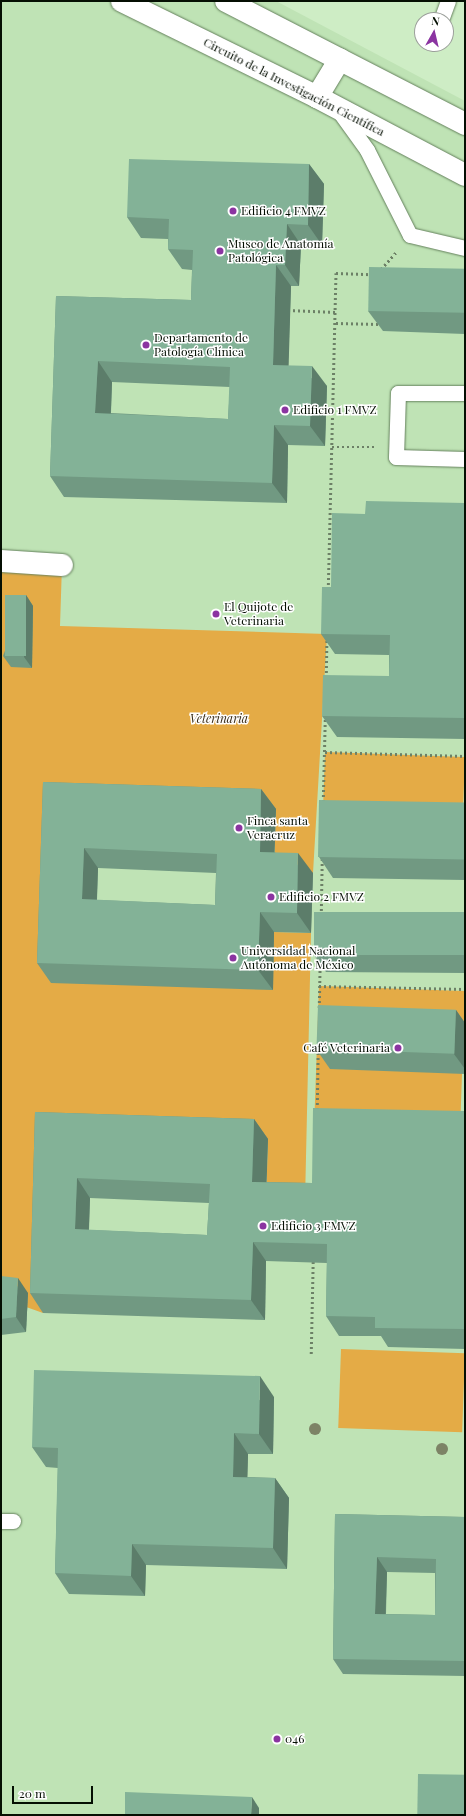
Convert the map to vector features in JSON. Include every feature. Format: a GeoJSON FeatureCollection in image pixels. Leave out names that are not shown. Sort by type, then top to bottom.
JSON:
{"type":"FeatureCollection","features":[{"type":"Feature","properties":{"kind":"street","name":"Circuito de la Investigación Científica"},"geometry":{"type":"LineString","coordinates":[[122,1],[336,107],[465,174]]}},
{"type":"Feature","properties":{"kind":"street"},"geometry":{"type":"LineString","coordinates":[[226,1],[465,124]]}},
{"type":"Feature","properties":{"kind":"street"},"geometry":{"type":"LineString","coordinates":[[316,97],[340,59]]}},
{"type":"Feature","properties":{"kind":"street"},"geometry":{"type":"LineString","coordinates":[[1,561],[62,564]]}},
{"type":"Feature","properties":{"kind":"lane"},"geometry":{"type":"LineString","coordinates":[[444,12],[448,1]]}},
{"type":"Feature","properties":{"kind":"lane"},"geometry":{"type":"LineString","coordinates":[[336,107],[367,150],[410,235],[465,248]]}},
{"type":"Feature","properties":{"kind":"lane"},"geometry":{"type":"LineString","coordinates":[[465,393],[398,392],[396,447],[396,457],[465,459]]}},
{"type":"Feature","properties":{"kind":"path"},"geometry":{"type":"LineString","coordinates":[[328,596],[336,322],[336,273],[377,274],[410,235]]}},
{"type":"Feature","properties":{"kind":"path"},"geometry":{"type":"LineString","coordinates":[[282,310],[336,312]]}},
{"type":"Feature","properties":{"kind":"path"},"geometry":{"type":"LineString","coordinates":[[336,322],[383,324]]}},
{"type":"Feature","properties":{"kind":"path"},"geometry":{"type":"LineString","coordinates":[[332,447],[396,447]]}},
{"type":"Feature","properties":{"kind":"path"},"geometry":{"type":"LineString","coordinates":[[330,513],[338,513]]}},
{"type":"Feature","properties":{"kind":"path"},"geometry":{"type":"LineString","coordinates":[[326,682],[327,634]]}},
{"type":"Feature","properties":{"kind":"path"},"geometry":{"type":"LineString","coordinates":[[323,806],[326,713]]}},
{"type":"Feature","properties":{"kind":"path"},"geometry":{"type":"LineString","coordinates":[[325,752],[465,756]]}},
{"type":"Feature","properties":{"kind":"path"},"geometry":{"type":"LineString","coordinates":[[321,923],[322,853]]}},
{"type":"Feature","properties":{"kind":"path"},"geometry":{"type":"LineString","coordinates":[[319,1009],[320,954]]}},
{"type":"Feature","properties":{"kind":"path"},"geometry":{"type":"LineString","coordinates":[[319,986],[465,989]]}},
{"type":"Feature","properties":{"kind":"path"},"geometry":{"type":"LineString","coordinates":[[317,1111],[318,1048]]}},
{"type":"Feature","properties":{"kind":"path"},"geometry":{"type":"LineString","coordinates":[[311,1354],[313,1260]]}},
{"type":"Feature","properties":{"kind":"shaded area","name":"Universidad Nacional Autónoma de México"},"geometry":{"type":"Polygon","coordinates":[[[1,1],[276,1],[465,101],[465,1815],[1,1815],[1,1]]]}},
{"type":"Feature","properties":{"kind":"green space","name":"Veterinaria"},"geometry":{"type":"Polygon","coordinates":[[[1,562],[62,565],[60,626],[327,634],[313,873],[274,872],[276,809],[57,803],[51,983],[274,932],[311,933],[305,1202],[266,1202],[268,1139],[49,1132],[43,1313],[1,1298],[1,562]]]}},
{"type":"Feature","properties":{"kind":"green space"},"geometry":{"type":"Polygon","coordinates":[[[325,752],[465,757],[462,834],[322,829],[325,752]]]}},
{"type":"Feature","properties":{"kind":"green space"},"geometry":{"type":"Polygon","coordinates":[[[319,986],[465,991],[460,1124],[314,1119],[319,986]]]}},
{"type":"Feature","properties":{"kind":"green space"},"geometry":{"type":"Polygon","coordinates":[[[341,1349],[465,1353],[462,1432],[338,1428],[341,1349]]]}},
{"type":"Feature","properties":{"kind":"building"},"geometry":{"type":"Polygon","coordinates":[[[129,159],[309,164],[308,225],[287,224],[285,265],[276,265],[273,365],[312,366],[310,426],[274,425],[272,483],[50,476],[56,296],[191,300],[193,250],[168,249],[169,219],[127,217],[129,159]],[[98,361],[95,413],[228,419],[230,367],[98,361]]]}},
{"type":"Feature","properties":{"kind":"building"},"geometry":{"type":"Polygon","coordinates":[[[369,267],[465,269],[464,313],[368,311],[369,267]]]}},
{"type":"Feature","properties":{"kind":"building"},"geometry":{"type":"Polygon","coordinates":[[[366,501],[465,503],[465,718],[322,716],[323,675],[389,676],[390,635],[321,634],[322,587],[331,587],[332,513],[365,514],[366,501]]]}},
{"type":"Feature","properties":{"kind":"building"},"geometry":{"type":"Polygon","coordinates":[[[5,595],[26,595],[26,656],[5,656],[5,595]]]}},
{"type":"Feature","properties":{"kind":"building","name":"Edificio 2 FMVZ"},"geometry":{"type":"Polygon","coordinates":[[[43,782],[261,789],[260,852],[298,853],[297,913],[260,912],[258,970],[37,963],[43,782]],[[84,848],[82,899],[215,905],[217,854],[84,848]]]}},
{"type":"Feature","properties":{"kind":"building"},"geometry":{"type":"Polygon","coordinates":[[[319,800],[465,803],[464,860],[318,857],[319,800]]]}},
{"type":"Feature","properties":{"kind":"building"},"geometry":{"type":"Polygon","coordinates":[[[314,912],[465,912],[465,955],[314,955],[314,912]]]}},
{"type":"Feature","properties":{"kind":"building"},"geometry":{"type":"Polygon","coordinates":[[[318,1005],[456,1010],[454,1054],[316,1049],[318,1005]]]}},
{"type":"Feature","properties":{"kind":"building"},"geometry":{"type":"Polygon","coordinates":[[[313,1108],[465,1111],[465,1329],[375,1328],[375,1317],[326,1316],[327,1244],[253,1242],[251,1300],[30,1293],[35,1112],[254,1119],[252,1182],[312,1183],[313,1108]],[[77,1178],[75,1229],[207,1235],[210,1184],[77,1178]]]}},
{"type":"Feature","properties":{"kind":"building"},"geometry":{"type":"Polygon","coordinates":[[[1,1276],[18,1278],[16,1317],[1,1319],[1,1276]]]}},
{"type":"Feature","properties":{"kind":"building"},"geometry":{"type":"Polygon","coordinates":[[[34,1370],[260,1376],[259,1434],[234,1433],[233,1477],[275,1478],[273,1548],[132,1544],[131,1576],[55,1573],[58,1448],[32,1447],[34,1370]]]}},
{"type":"Feature","properties":{"kind":"building"},"geometry":{"type":"Polygon","coordinates":[[[335,1514],[465,1517],[465,1661],[333,1659],[335,1514]],[[377,1557],[375,1614],[435,1615],[436,1559],[377,1557]]]}},
{"type":"Feature","properties":{"kind":"building"},"geometry":{"type":"Polygon","coordinates":[[[418,1774],[465,1775],[464,1815],[417,1815],[418,1774]]]}},
{"type":"Feature","properties":{"kind":"building"},"geometry":{"type":"Polygon","coordinates":[[[125,1792],[252,1797],[251,1815],[125,1815],[125,1792]]]}},
{"type":"Feature","properties":{"kind":"place","name":"Edificio 4 FMVZ"},"geometry":{"type":"Point","coordinates":[233,211]}},
{"type":"Feature","properties":{"kind":"place","name":"Museo de Anatomía Patológica"},"geometry":{"type":"Point","coordinates":[220,251]}},
{"type":"Feature","properties":{"kind":"place","name":"Departamento de Patología Clínica"},"geometry":{"type":"Point","coordinates":[146,345]}},
{"type":"Feature","properties":{"kind":"place","name":"Edificio 1 FMVZ"},"geometry":{"type":"Point","coordinates":[285,410]}},
{"type":"Feature","properties":{"kind":"place","name":"El Quijote de Veterinaria"},"geometry":{"type":"Point","coordinates":[216,614]}},
{"type":"Feature","properties":{"kind":"place","name":"Finca santa Veracruz"},"geometry":{"type":"Point","coordinates":[239,828]}},
{"type":"Feature","properties":{"kind":"place","name":"Edificio 2 FMVZ"},"geometry":{"type":"Point","coordinates":[271,897]}},
{"type":"Feature","properties":{"kind":"place","name":"Universidad Nacional Autónoma de México"},"geometry":{"type":"Point","coordinates":[233,958]}},
{"type":"Feature","properties":{"kind":"place","name":"Café Veterinaria"},"geometry":{"type":"Point","coordinates":[398,1048]}},
{"type":"Feature","properties":{"kind":"place","name":"Edificio 3 FMVZ"},"geometry":{"type":"Point","coordinates":[263,1226]}},
{"type":"Feature","properties":{"kind":"place","name":"046"},"geometry":{"type":"Point","coordinates":[277,1739]}}]}
